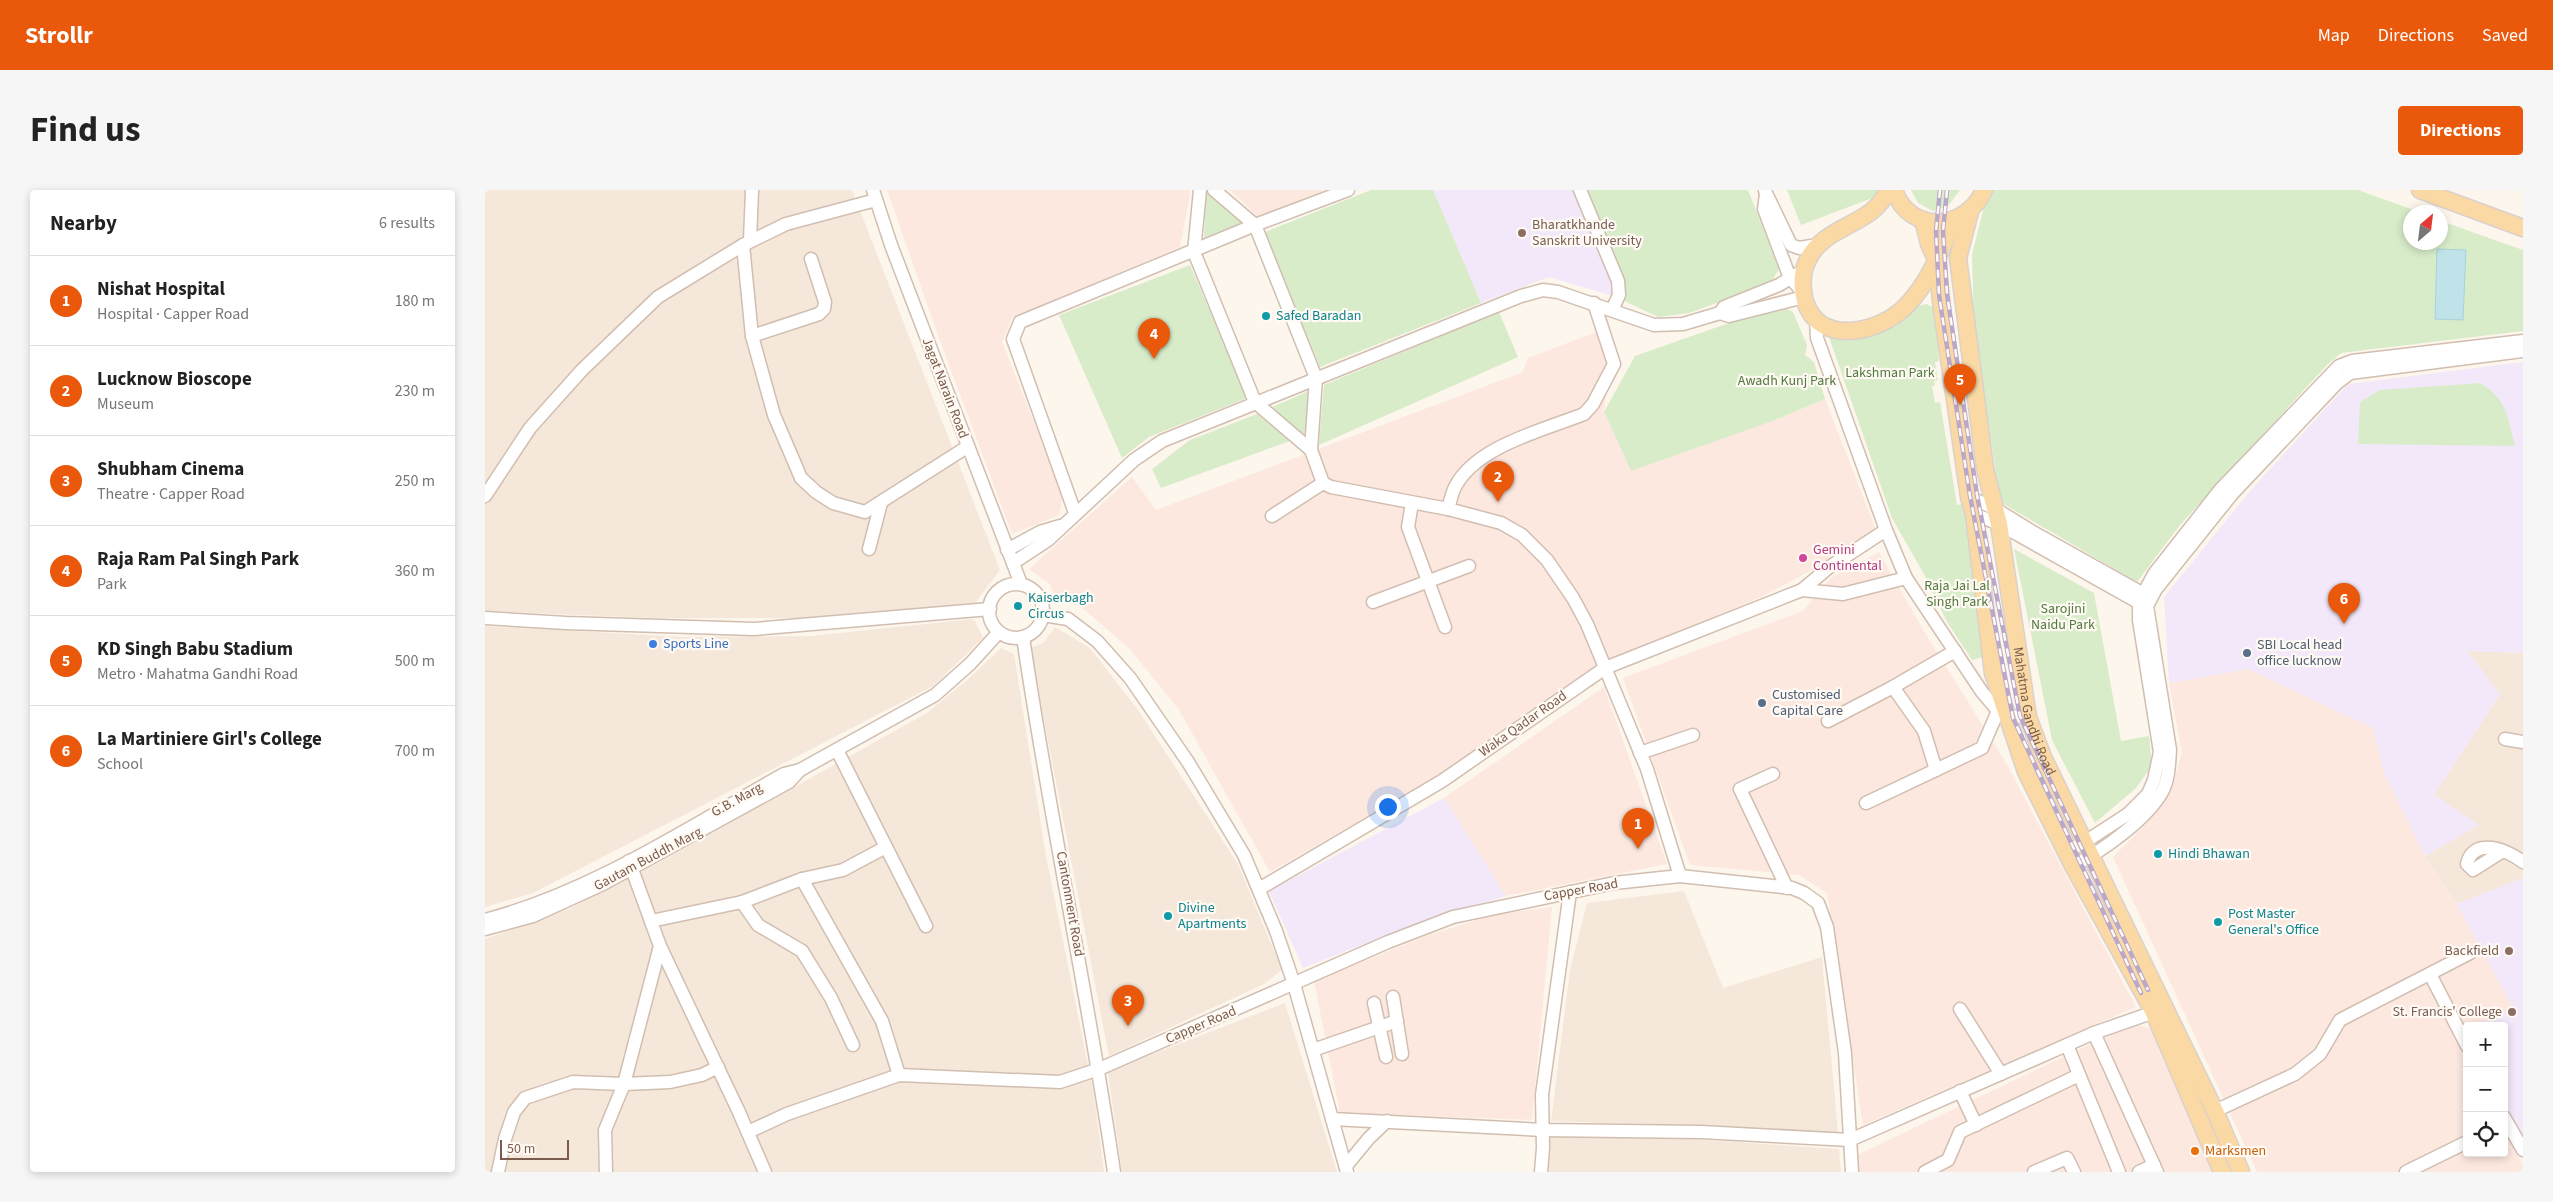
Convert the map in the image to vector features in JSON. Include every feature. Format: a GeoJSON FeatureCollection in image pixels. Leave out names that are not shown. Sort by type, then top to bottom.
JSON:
{"type":"FeatureCollection","features":[{"type":"Feature","properties":{"kind":"main road"},"geometry":{"type":"LineString","coordinates":[[1888,190],[1883,201],[1867,216],[1851,222],[1817,245],[1806,264],[1803,295],[1807,308],[1815,320],[1835,330],[1868,329],[1905,307],[1919,291],[1937,261],[1953,220]]}},
{"type":"Feature","properties":{"kind":"main road"},"geometry":{"type":"LineString","coordinates":[[1895,190],[1902,204],[1911,213],[1923,220],[1938,222],[1953,220],[1970,212],[1979,201],[1984,190]]}},
{"type":"Feature","properties":{"kind":"main road"},"geometry":{"type":"LineString","coordinates":[[2420,190],[2523,228]]}},
{"type":"Feature","properties":{"kind":"main road","name":"Mahatma Gandhi Road"},"geometry":{"type":"LineString","coordinates":[[1970,212],[1958,258],[1985,469],[1999,524],[2028,717],[2043,757],[2089,849],[2160,1011],[2223,1172]]}},
{"type":"Feature","properties":{"kind":"main road","name":"Mahatma Gandhi Road"},"geometry":{"type":"LineString","coordinates":[[1923,220],[1929,244],[1937,261],[1940,298],[1969,497],[1974,514],[1991,659],[2002,714],[2026,772],[2070,859],[2160,1011],[2215,1110],[2241,1172]]}},
{"type":"Feature","properties":{"kind":"main road"},"geometry":{"type":"LineString","coordinates":[[1919,291],[1940,298]]}},
{"type":"Feature","properties":{"kind":"street"},"geometry":{"type":"LineString","coordinates":[[752,190],[746,243],[752,336],[774,415],[801,478],[816,492],[833,503],[865,512],[967,447]]}},
{"type":"Feature","properties":{"kind":"street"},"geometry":{"type":"LineString","coordinates":[[1200,190],[1194,252],[1255,402],[1311,450]]}},
{"type":"Feature","properties":{"kind":"street"},"geometry":{"type":"LineString","coordinates":[[1214,190],[1255,225],[1316,378],[1311,450],[1323,483],[1331,487],[1447,509],[1501,523],[1522,535],[1547,560],[1587,624],[1640,753],[1680,876]]}},
{"type":"Feature","properties":{"kind":"street"},"geometry":{"type":"LineString","coordinates":[[1075,513],[1013,339],[1020,322],[1194,252],[1255,225],[1348,190]]}},
{"type":"Feature","properties":{"kind":"street"},"geometry":{"type":"LineString","coordinates":[[1580,190],[1618,281],[1619,295],[1612,310]]}},
{"type":"Feature","properties":{"kind":"street"},"geometry":{"type":"LineString","coordinates":[[1765,192],[1791,245],[1799,248],[1817,245]]}},
{"type":"Feature","properties":{"kind":"street"},"geometry":{"type":"LineString","coordinates":[[1013,563],[1048,540],[1060,526],[1135,460],[1162,441],[1521,296],[1543,290],[1594,303],[1654,325],[1683,324],[1720,313],[1729,316],[1803,295],[1791,278],[1764,208],[1765,192]]}},
{"type":"Feature","properties":{"kind":"street"},"geometry":{"type":"LineString","coordinates":[[485,496],[530,428],[589,364],[658,297],[746,243],[786,224],[875,195]]}},
{"type":"Feature","properties":{"kind":"street","name":"Jagat Narain Road"},"geometry":{"type":"LineString","coordinates":[[875,195],[891,245],[1021,584]]}},
{"type":"Feature","properties":{"kind":"street"},"geometry":{"type":"LineString","coordinates":[[752,336],[819,314],[824,309],[825,302],[811,259]]}},
{"type":"Feature","properties":{"kind":"street"},"geometry":{"type":"LineString","coordinates":[[1720,313],[1724,307],[1791,278],[1806,264]]}},
{"type":"Feature","properties":{"kind":"street"},"geometry":{"type":"LineString","coordinates":[[1447,509],[1455,486],[1469,469],[1491,451],[1584,414],[1593,404],[1614,364],[1594,303]]}},
{"type":"Feature","properties":{"kind":"street"},"geometry":{"type":"LineString","coordinates":[[1815,320],[1817,338],[1886,530],[1906,578],[1955,651],[2002,714],[2028,717]]}},
{"type":"Feature","properties":{"kind":"street"},"geometry":{"type":"LineString","coordinates":[[2070,859],[2089,849],[2128,814],[2147,794],[2154,780],[2160,752],[2139,620],[2154,574],[2220,490],[2339,366],[2352,361],[2523,341]]}},
{"type":"Feature","properties":{"kind":"street"},"geometry":{"type":"LineString","coordinates":[[2145,600],[2232,494],[2337,383],[2350,373],[2523,351]]}},
{"type":"Feature","properties":{"kind":"street"},"geometry":{"type":"LineString","coordinates":[[1272,516],[1323,483]]}},
{"type":"Feature","properties":{"kind":"street"},"geometry":{"type":"LineString","coordinates":[[1969,497],[1994,508],[2145,600]]}},
{"type":"Feature","properties":{"kind":"street"},"geometry":{"type":"LineString","coordinates":[[869,549],[881,503]]}},
{"type":"Feature","properties":{"kind":"street"},"geometry":{"type":"LineString","coordinates":[[1412,503],[1408,527],[1445,627]]}},
{"type":"Feature","properties":{"kind":"street"},"geometry":{"type":"LineString","coordinates":[[1974,514],[1999,524],[2145,600]]}},
{"type":"Feature","properties":{"kind":"street"},"geometry":{"type":"LineString","coordinates":[[1007,550],[1040,532],[1060,526]]}},
{"type":"Feature","properties":{"kind":"street","name":"Waka Qadar Road"},"geometry":{"type":"LineString","coordinates":[[1259,889],[1442,781],[1605,668],[1802,590],[1828,568],[1886,530]]}},
{"type":"Feature","properties":{"kind":"street"},"geometry":{"type":"LineString","coordinates":[[1373,602],[1469,566]]}},
{"type":"Feature","properties":{"kind":"street","name":"Waka Qadar Road"},"geometry":{"type":"LineString","coordinates":[[1802,590],[1843,594],[1906,578]]}},
{"type":"Feature","properties":{"kind":"street"},"geometry":{"type":"LineString","coordinates":[[1021,584],[1031,588],[1038,595],[1043,605],[1043,614],[1039,625],[1031,634],[1023,637],[1011,637],[999,632],[990,617],[989,609],[993,597],[1001,589],[1010,585],[1021,584]]}},
{"type":"Feature","properties":{"kind":"street"},"geometry":{"type":"LineString","coordinates":[[485,618],[567,623],[754,629],[989,609]]}},
{"type":"Feature","properties":{"kind":"street"},"geometry":{"type":"LineString","coordinates":[[1043,614],[1068,619],[1097,641],[1130,678],[1188,762],[1244,855],[1259,889],[1294,984],[1347,1169]]}},
{"type":"Feature","properties":{"kind":"street","name":"Gautam Buddh Marg"},"geometry":{"type":"LineString","coordinates":[[487,921],[533,916],[789,782],[800,770],[935,695],[970,664],[999,632]]}},
{"type":"Feature","properties":{"kind":"street","name":"Cantonment Road"},"geometry":{"type":"LineString","coordinates":[[1023,637],[1032,703],[1099,1069],[1114,1172]]}},
{"type":"Feature","properties":{"kind":"street"},"geometry":{"type":"LineString","coordinates":[[1828,721],[1893,687],[1955,651]]}},
{"type":"Feature","properties":{"kind":"street"},"geometry":{"type":"LineString","coordinates":[[1893,687],[1924,732],[1936,770]]}},
{"type":"Feature","properties":{"kind":"street"},"geometry":{"type":"LineString","coordinates":[[1866,803],[1982,748],[2002,714]]}},
{"type":"Feature","properties":{"kind":"street"},"geometry":{"type":"LineString","coordinates":[[1640,753],[1693,735]]}},
{"type":"Feature","properties":{"kind":"street"},"geometry":{"type":"LineString","coordinates":[[2505,739],[2523,742]]}},
{"type":"Feature","properties":{"kind":"street"},"geometry":{"type":"LineString","coordinates":[[837,750],[926,926]]}},
{"type":"Feature","properties":{"kind":"street"},"geometry":{"type":"LineString","coordinates":[[1773,774],[1741,789],[1787,888]]}},
{"type":"Feature","properties":{"kind":"street"},"geometry":{"type":"LineString","coordinates":[[651,921],[742,902],[802,879],[843,870],[886,847]]}},
{"type":"Feature","properties":{"kind":"street"},"geometry":{"type":"LineString","coordinates":[[2503,851],[2523,862]]}},
{"type":"Feature","properties":{"kind":"street"},"geometry":{"type":"LineString","coordinates":[[630,865],[660,946],[765,1172]]}},
{"type":"Feature","properties":{"kind":"street","name":"Capper Road"},"geometry":{"type":"LineString","coordinates":[[899,1075],[1061,1082],[1099,1069],[1389,942],[1453,917],[1614,884],[1680,876],[1787,888],[1804,893],[1818,903],[1827,927],[1845,1053],[1851,1172]]}},
{"type":"Feature","properties":{"kind":"street"},"geometry":{"type":"LineString","coordinates":[[748,1132],[787,1114],[899,1075],[883,1021],[802,879]]}},
{"type":"Feature","properties":{"kind":"street"},"geometry":{"type":"LineString","coordinates":[[1541,1172],[1542,1095],[1570,892]]}},
{"type":"Feature","properties":{"kind":"street"},"geometry":{"type":"LineString","coordinates":[[742,902],[757,925],[802,951],[831,998],[853,1045]]}},
{"type":"Feature","properties":{"kind":"street"},"geometry":{"type":"LineString","coordinates":[[606,1172],[605,1130],[624,1084],[660,946]]}},
{"type":"Feature","properties":{"kind":"street"},"geometry":{"type":"LineString","coordinates":[[2215,1110],[2295,1074],[2320,1054],[2340,1020],[2470,953]]}},
{"type":"Feature","properties":{"kind":"street"},"geometry":{"type":"LineString","coordinates":[[2430,974],[2463,1038]]}},
{"type":"Feature","properties":{"kind":"street"},"geometry":{"type":"LineString","coordinates":[[1393,998],[1402,1054]]}},
{"type":"Feature","properties":{"kind":"street"},"geometry":{"type":"LineString","coordinates":[[1373,1003],[1385,1057]]}},
{"type":"Feature","properties":{"kind":"street"},"geometry":{"type":"LineString","coordinates":[[1960,1009],[2001,1074]]}},
{"type":"Feature","properties":{"kind":"street"},"geometry":{"type":"LineString","coordinates":[[1332,1119],[1543,1130],[1701,1132],[1850,1140],[2094,1033],[2160,1011]]}},
{"type":"Feature","properties":{"kind":"street"},"geometry":{"type":"LineString","coordinates":[[1313,1050],[1397,1021]]}},
{"type":"Feature","properties":{"kind":"street"},"geometry":{"type":"LineString","coordinates":[[2094,1033],[2155,1168],[2139,1172]]}},
{"type":"Feature","properties":{"kind":"street"},"geometry":{"type":"LineString","coordinates":[[2067,1045],[2119,1172]]}},
{"type":"Feature","properties":{"kind":"street"},"geometry":{"type":"LineString","coordinates":[[498,1172],[505,1139],[514,1112],[525,1098],[573,1082],[624,1084],[670,1082],[702,1075],[718,1068]]}},
{"type":"Feature","properties":{"kind":"street"},"geometry":{"type":"LineString","coordinates":[[1925,1172],[1948,1160],[1960,1132],[2079,1075]]}},
{"type":"Feature","properties":{"kind":"street"},"geometry":{"type":"LineString","coordinates":[[1960,1092],[1976,1125]]}},
{"type":"Feature","properties":{"kind":"street"},"geometry":{"type":"LineString","coordinates":[[1347,1169],[1369,1138],[1387,1121]]}},
{"type":"Feature","properties":{"kind":"street"},"geometry":{"type":"LineString","coordinates":[[2508,1126],[2523,1150]]}},
{"type":"Feature","properties":{"kind":"street"},"geometry":{"type":"LineString","coordinates":[[2406,1172],[2463,1144]]}},
{"type":"Feature","properties":{"kind":"street"},"geometry":{"type":"LineString","coordinates":[[2034,1172],[2067,1158],[2074,1172]]}},
{"type":"Feature","properties":{"kind":"shaded area"},"geometry":{"type":"Polygon","coordinates":[[[485,190],[852,190],[1000,570],[975,603],[799,618],[652,618],[485,611],[485,190]]]}},
{"type":"Feature","properties":{"kind":"shaded area"},"geometry":{"type":"Polygon","coordinates":[[[887,190],[1189,190],[1190,195],[1180,247],[1012,318],[1002,342],[1063,495],[1059,515],[1012,534],[939,338],[887,190]]]}},
{"type":"Feature","properties":{"kind":"shaded area"},"geometry":{"type":"Polygon","coordinates":[[[1230,190],[1327,190],[1258,217],[1230,190]]]}},
{"type":"Feature","properties":{"kind":"shaded area","name":"Bharatkhande Sanskrit University"},"geometry":{"type":"Polygon","coordinates":[[[1433,190],[1577,190],[1616,297],[1549,277],[1481,303],[1433,190]]]}},
{"type":"Feature","properties":{"kind":"shaded area"},"geometry":{"type":"Polygon","coordinates":[[[1599,331],[1609,372],[1604,412],[1631,471],[1770,422],[1825,399],[1878,535],[1761,597],[1614,659],[1550,698],[1440,775],[1270,872],[1179,710],[1129,648],[1079,605],[1058,602],[1049,583],[1029,569],[1132,477],[1156,510],[1523,372],[1528,358],[1599,331]]]}},
{"type":"Feature","properties":{"kind":"shaded area"},"geometry":{"type":"Polygon","coordinates":[[[2523,362],[2523,653],[2467,651],[2500,694],[2434,795],[2479,825],[2425,856],[2384,773],[2373,728],[2248,669],[2169,683],[2164,597],[2250,491],[2348,384],[2523,362]]]}},
{"type":"Feature","properties":{"kind":"shaded area"},"geometry":{"type":"Polygon","coordinates":[[[1879,552],[1925,633],[2006,763],[2136,1007],[1863,1125],[1827,893],[1799,875],[1690,865],[1623,678],[1803,611],[1831,578],[1879,552]]]}},
{"type":"Feature","properties":{"kind":"shaded area"},"geometry":{"type":"Polygon","coordinates":[[[974,619],[983,638],[933,686],[533,893],[485,907],[485,626],[684,637],[811,636],[974,619]]]}},
{"type":"Feature","properties":{"kind":"shaded area"},"geometry":{"type":"Polygon","coordinates":[[[1055,627],[1090,648],[1138,710],[1238,864],[1282,970],[1264,984],[1109,1056],[1030,648],[1043,643],[1055,627]]]}},
{"type":"Feature","properties":{"kind":"shaded area"},"geometry":{"type":"Polygon","coordinates":[[[1001,648],[1014,654],[1046,856],[1094,1095],[1104,1172],[485,1172],[485,939],[568,909],[662,861],[927,713],[967,680],[1001,648]]]}},
{"type":"Feature","properties":{"kind":"shaded area"},"geometry":{"type":"Polygon","coordinates":[[[2467,651],[2523,653],[2523,878],[2457,904],[2425,856],[2478,825],[2434,795],[2500,694],[2467,651]]]}},
{"type":"Feature","properties":{"kind":"shaded area"},"geometry":{"type":"Polygon","coordinates":[[[2248,669],[2373,728],[2384,773],[2425,856],[2457,904],[2512,1006],[2482,1022],[2463,1022],[2463,1032],[2455,1035],[2463,1050],[2463,1157],[2508,1157],[2508,1137],[2523,1165],[2523,1172],[2257,1172],[2113,857],[2153,817],[2172,788],[2182,753],[2169,683],[2248,669]]]}},
{"type":"Feature","properties":{"kind":"shaded area"},"geometry":{"type":"Polygon","coordinates":[[[1604,687],[1667,864],[1506,896],[1444,798],[1604,687]]]}},
{"type":"Feature","properties":{"kind":"shaded area"},"geometry":{"type":"Polygon","coordinates":[[[1444,798],[1506,896],[1400,930],[1303,968],[1269,891],[1444,798]]]}},
{"type":"Feature","properties":{"kind":"shaded area","name":"St. Francis' College"},"geometry":{"type":"Polygon","coordinates":[[[2523,878],[2523,1137],[2508,1109],[2508,1022],[2482,1022],[2512,1006],[2457,904],[2523,878]]]}},
{"type":"Feature","properties":{"kind":"shaded area"},"geometry":{"type":"Polygon","coordinates":[[[1684,891],[1723,988],[1822,957],[1838,1132],[1551,1121],[1570,970],[1587,903],[1684,891]]]}},
{"type":"Feature","properties":{"kind":"shaded area"},"geometry":{"type":"Polygon","coordinates":[[[1552,907],[1532,1120],[1340,1113],[1314,981],[1429,935],[1492,915],[1552,907]]]}},
{"type":"Feature","properties":{"kind":"shaded area"},"geometry":{"type":"Polygon","coordinates":[[[1285,1003],[1337,1172],[1122,1172],[1108,1071],[1285,1003]]]}},
{"type":"Feature","properties":{"kind":"shaded area"},"geometry":{"type":"Polygon","coordinates":[[[2132,1024],[2152,1029],[2214,1172],[1858,1172],[1855,1156],[2132,1024]]]}},
{"type":"Feature","properties":{"kind":"shaded area"},"geometry":{"type":"Polygon","coordinates":[[[1550,1130],[1839,1149],[1841,1172],[1548,1172],[1550,1130]]]}},
{"type":"Feature","properties":{"kind":"green space"},"geometry":{"type":"Polygon","coordinates":[[[1206,190],[1244,223],[1204,241],[1206,190]]]}},
{"type":"Feature","properties":{"kind":"green space"},"geometry":{"type":"Polygon","coordinates":[[[1371,190],[1433,190],[1481,303],[1320,367],[1265,232],[1371,190]]]}},
{"type":"Feature","properties":{"kind":"green space"},"geometry":{"type":"Polygon","coordinates":[[[1577,190],[1748,190],[1779,269],[1770,284],[1689,313],[1658,317],[1616,297],[1577,190]]]}},
{"type":"Feature","properties":{"kind":"green space"},"geometry":{"type":"Polygon","coordinates":[[[1787,190],[1882,190],[1880,195],[1801,225],[1787,190]]]}},
{"type":"Feature","properties":{"kind":"green space"},"geometry":{"type":"Polygon","coordinates":[[[1911,190],[1960,190],[1948,206],[1933,211],[1918,203],[1911,190]]]}},
{"type":"Feature","properties":{"kind":"green space"},"geometry":{"type":"Polygon","coordinates":[[[1988,190],[2358,190],[2403,206],[2403,250],[2448,250],[2448,223],[2523,250],[2523,331],[2341,353],[2326,366],[2180,525],[2137,582],[2000,502],[1974,325],[1972,255],[1988,190]]]}},
{"type":"Feature","properties":{"kind":"green space"},"geometry":{"type":"Polygon","coordinates":[[[1190,265],[1247,398],[1149,437],[1122,458],[1059,315],[1190,265]]]}},
{"type":"Feature","properties":{"kind":"green space","name":"Lakshman Park"},"geometry":{"type":"Polygon","coordinates":[[[1927,304],[1935,309],[1939,361],[1935,362],[1938,380],[1934,381],[1935,386],[1932,386],[1935,403],[1940,402],[1957,505],[1966,504],[1984,657],[1972,660],[1947,622],[1925,576],[1892,518],[1829,337],[1851,339],[1897,325],[1917,306],[1927,304]]]}},
{"type":"Feature","properties":{"kind":"green space","name":"Awadh Kunj Park"},"geometry":{"type":"Polygon","coordinates":[[[1780,305],[1793,312],[1807,345],[1805,355],[1814,362],[1825,399],[1770,422],[1631,471],[1604,412],[1635,356],[1780,305]]]}},
{"type":"Feature","properties":{"kind":"green space"},"geometry":{"type":"Polygon","coordinates":[[[1499,312],[1518,357],[1319,445],[1324,385],[1499,312]]]}},
{"type":"Feature","properties":{"kind":"green space"},"geometry":{"type":"Polygon","coordinates":[[[2480,383],[2496,396],[2505,410],[2515,446],[2358,444],[2360,402],[2380,390],[2480,383]]]}},
{"type":"Feature","properties":{"kind":"green space"},"geometry":{"type":"Polygon","coordinates":[[[1311,390],[1309,431],[1300,436],[1270,408],[1311,390]]]}},
{"type":"Feature","properties":{"kind":"green space"},"geometry":{"type":"Polygon","coordinates":[[[1257,414],[1290,441],[1161,488],[1152,469],[1190,440],[1257,414]]]}},
{"type":"Feature","properties":{"kind":"green space","name":"Sarojini Naidu Park"},"geometry":{"type":"Polygon","coordinates":[[[2014,549],[2094,593],[2121,741],[2149,736],[2152,766],[2136,788],[2095,823],[2052,740],[2014,549]]]}},
{"type":"Feature","properties":{"kind":"water"},"geometry":{"type":"Polygon","coordinates":[[[2437,250],[2466,250],[2463,320],[2435,319],[2437,250]]]}},
{"type":"Feature","properties":{"kind":"railway"},"geometry":{"type":"LineString","coordinates":[[1940,190],[1936,231],[1939,295],[1970,496],[2013,718],[2141,993]]}},
{"type":"Feature","properties":{"kind":"railway"},"geometry":{"type":"LineString","coordinates":[[1947,190],[1943,231],[1947,294],[1977,495],[2020,716],[2148,990]]}},
{"type":"Feature","properties":{"kind":"place","name":"Bharatkhande Sanskrit University"},"geometry":{"type":"Point","coordinates":[1522,233]}},
{"type":"Feature","properties":{"kind":"place","name":"Safed Baradan"},"geometry":{"type":"Point","coordinates":[1266,316]}},
{"type":"Feature","properties":{"kind":"place","name":"Raja Ram Pal Singh Park"},"geometry":{"type":"Point","coordinates":[1154,359]}},
{"type":"Feature","properties":{"kind":"place","name":"KD Singh Babu Stadium"},"geometry":{"type":"Point","coordinates":[1960,405]}},
{"type":"Feature","properties":{"kind":"place","name":"Lucknow Bioscope"},"geometry":{"type":"Point","coordinates":[1498,502]}},
{"type":"Feature","properties":{"kind":"place","name":"Gemini Continental"},"geometry":{"type":"Point","coordinates":[1803,558]}},
{"type":"Feature","properties":{"kind":"place","name":"Kaiserbagh Circus"},"geometry":{"type":"Point","coordinates":[1018,606]}},
{"type":"Feature","properties":{"kind":"place","name":"La Martiniere Girl's College"},"geometry":{"type":"Point","coordinates":[2344,624]}},
{"type":"Feature","properties":{"kind":"place","name":"Sports Line"},"geometry":{"type":"Point","coordinates":[653,644]}},
{"type":"Feature","properties":{"kind":"place","name":"SBI Local head office lucknow"},"geometry":{"type":"Point","coordinates":[2247,653]}},
{"type":"Feature","properties":{"kind":"place","name":"Customised Capital Care"},"geometry":{"type":"Point","coordinates":[1762,703]}},
{"type":"Feature","properties":{"kind":"place","name":"Nishat Hospital"},"geometry":{"type":"Point","coordinates":[1638,849]}},
{"type":"Feature","properties":{"kind":"place","name":"Hindi Bhawan"},"geometry":{"type":"Point","coordinates":[2158,854]}},
{"type":"Feature","properties":{"kind":"place","name":"Divine Apartments"},"geometry":{"type":"Point","coordinates":[1168,916]}},
{"type":"Feature","properties":{"kind":"place","name":"Post Master General's Office"},"geometry":{"type":"Point","coordinates":[2218,922]}},
{"type":"Feature","properties":{"kind":"place","name":"Backfield"},"geometry":{"type":"Point","coordinates":[2509,951]}},
{"type":"Feature","properties":{"kind":"place","name":"St. Francis' College"},"geometry":{"type":"Point","coordinates":[2512,1012]}},
{"type":"Feature","properties":{"kind":"place","name":"Shubham Cinema"},"geometry":{"type":"Point","coordinates":[1128,1026]}},
{"type":"Feature","properties":{"kind":"place","name":"Marksmen"},"geometry":{"type":"Point","coordinates":[2195,1151]}},
{"type":"Feature","properties":{"kind":"park label","name":"Raja Jai Lal Singh Park"},"geometry":{"type":"Point","coordinates":[1957,594]}}]}
